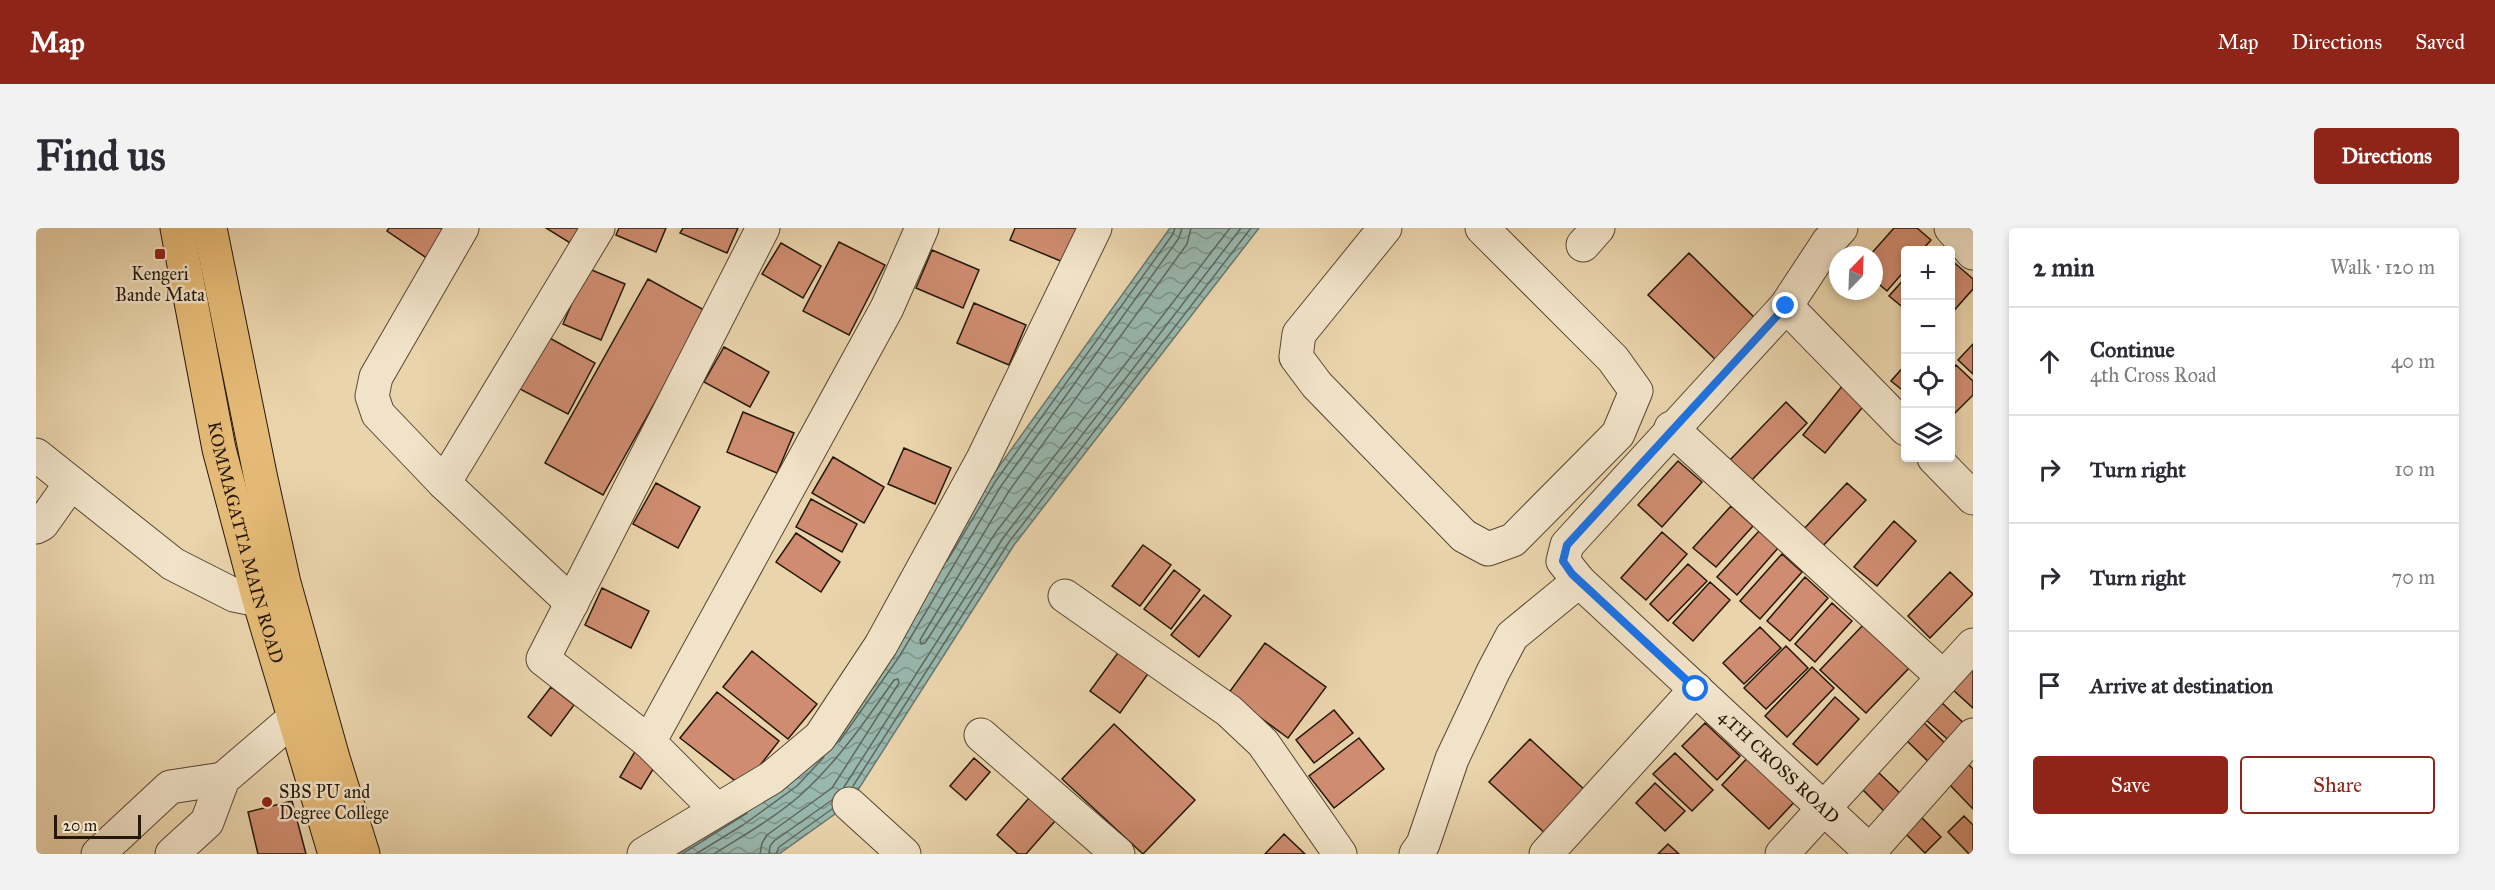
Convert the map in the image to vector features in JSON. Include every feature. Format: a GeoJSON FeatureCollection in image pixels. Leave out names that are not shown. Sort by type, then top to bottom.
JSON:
{"type":"FeatureCollection","features":[{"type":"Feature","properties":{"kind":"main road","name":"KOMMAGATTA MAIN ROAD"},"geometry":{"type":"LineString","coordinates":[[177,228],[219,449],[293,719],[335,854]]}},
{"type":"Feature","properties":{"kind":"main road","name":"KOMMAGATTA MAIN ROAD"},"geometry":{"type":"LineString","coordinates":[[210,228],[284,583],[333,758],[363,854]]}},
{"type":"Feature","properties":{"kind":"street"},"geometry":{"type":"LineString","coordinates":[[462,228],[376,377],[372,396],[378,414],[444,483],[572,603]]}},
{"type":"Feature","properties":{"kind":"street"},"geometry":{"type":"LineString","coordinates":[[444,483],[598,228]]}},
{"type":"Feature","properties":{"kind":"street"},"geometry":{"type":"LineString","coordinates":[[716,809],[649,742],[543,659],[762,228]]}},
{"type":"Feature","properties":{"kind":"street"},"geometry":{"type":"LineString","coordinates":[[649,742],[887,308],[922,228]]}},
{"type":"Feature","properties":{"kind":"street"},"geometry":{"type":"LineString","coordinates":[[644,854],[771,778],[820,737],[881,645],[983,459],[1095,228]]}},
{"type":"Feature","properties":{"kind":"street"},"geometry":{"type":"LineString","coordinates":[[1385,228],[1299,334],[1296,357],[1317,385],[1464,536],[1488,549],[1513,540],[1618,434],[1636,391],[1613,359],[1482,228]]}},
{"type":"Feature","properties":{"kind":"street"},"geometry":{"type":"LineString","coordinates":[[1572,568],[1567,545],[1671,428],[1786,306],[1828,242],[1841,228]]}},
{"type":"Feature","properties":{"kind":"street"},"geometry":{"type":"LineString","coordinates":[[1951,228],[1973,252]]}},
{"type":"Feature","properties":{"kind":"street"},"geometry":{"type":"LineString","coordinates":[[1786,306],[1901,425]]}},
{"type":"Feature","properties":{"kind":"street"},"geometry":{"type":"LineString","coordinates":[[1671,428],[1943,677]]}},
{"type":"Feature","properties":{"kind":"street"},"geometry":{"type":"LineString","coordinates":[[36,455],[173,564],[234,595],[259,600]]}},
{"type":"Feature","properties":{"kind":"street"},"geometry":{"type":"LineString","coordinates":[[1938,462],[1973,498]]}},
{"type":"Feature","properties":{"kind":"street"},"geometry":{"type":"LineString","coordinates":[[36,527],[42,524],[71,483]]}},
{"type":"Feature","properties":{"kind":"street"},"geometry":{"type":"LineString","coordinates":[[1513,540],[1572,568]]}},
{"type":"Feature","properties":{"kind":"street"},"geometry":{"type":"LineString","coordinates":[[1416,854],[1423,844],[1452,759],[1512,636],[1572,568]]}},
{"type":"Feature","properties":{"kind":"street","name":"4TH CROSS ROAD"},"geometry":{"type":"LineString","coordinates":[[1572,568],[1696,689],[1871,852]]}},
{"type":"Feature","properties":{"kind":"street"},"geometry":{"type":"LineString","coordinates":[[1065,596],[1237,719],[1263,743],[1340,854]]}},
{"type":"Feature","properties":{"kind":"street"},"geometry":{"type":"LineString","coordinates":[[1782,854],[1973,645]]}},
{"type":"Feature","properties":{"kind":"street"},"geometry":{"type":"LineString","coordinates":[[1546,854],[1696,689]]}},
{"type":"Feature","properties":{"kind":"street"},"geometry":{"type":"LineString","coordinates":[[172,854],[207,822],[223,780],[293,719]]}},
{"type":"Feature","properties":{"kind":"street"},"geometry":{"type":"LineString","coordinates":[[981,735],[1118,854]]}},
{"type":"Feature","properties":{"kind":"street"},"geometry":{"type":"LineString","coordinates":[[1871,852],[1973,735]]}},
{"type":"Feature","properties":{"kind":"street"},"geometry":{"type":"LineString","coordinates":[[98,854],[170,787],[223,780]]}},
{"type":"Feature","properties":{"kind":"street"},"geometry":{"type":"LineString","coordinates":[[849,804],[904,854]]}},
{"type":"Feature","properties":{"kind":"water"},"geometry":{"type":"Polygon","coordinates":[[[1170,228],[1259,228],[1014,545],[849,804],[779,854],[670,854],[789,775],[990,479],[1170,228]]]}},
{"type":"Feature","properties":{"kind":"building"},"geometry":{"type":"Polygon","coordinates":[[[389,228],[449,228],[434,263],[387,231],[389,228]]]}},
{"type":"Feature","properties":{"kind":"building"},"geometry":{"type":"Polygon","coordinates":[[[546,228],[586,228],[575,246],[546,228]]]}},
{"type":"Feature","properties":{"kind":"building"},"geometry":{"type":"Polygon","coordinates":[[[619,228],[666,228],[656,252],[616,235],[619,228]]]}},
{"type":"Feature","properties":{"kind":"building"},"geometry":{"type":"Polygon","coordinates":[[[683,228],[738,228],[727,253],[680,233],[683,228]]]}},
{"type":"Feature","properties":{"kind":"building"},"geometry":{"type":"Polygon","coordinates":[[[1015,228],[1077,228],[1063,262],[1010,240],[1015,228]]]}},
{"type":"Feature","properties":{"kind":"building"},"geometry":{"type":"Polygon","coordinates":[[[1894,228],[1917,228],[1931,240],[1926,246],[1901,246],[1901,275],[1887,291],[1883,288],[1883,246],[1878,246],[1894,228]]]}},
{"type":"Feature","properties":{"kind":"building"},"geometry":{"type":"Polygon","coordinates":[[[839,242],[885,265],[849,335],[803,311],[839,242]]]}},
{"type":"Feature","properties":{"kind":"building"},"geometry":{"type":"Polygon","coordinates":[[[781,243],[821,266],[803,298],[762,274],[781,243]]]}},
{"type":"Feature","properties":{"kind":"building"},"geometry":{"type":"Polygon","coordinates":[[[932,250],[979,270],[963,308],[916,288],[932,250]]]}},
{"type":"Feature","properties":{"kind":"building"},"geometry":{"type":"Polygon","coordinates":[[[1689,253],[1758,321],[1718,362],[1648,295],[1689,253]]]}},
{"type":"Feature","properties":{"kind":"building"},"geometry":{"type":"Polygon","coordinates":[[[1955,263],[1973,279],[1973,289],[1955,309],[1955,263]]]}},
{"type":"Feature","properties":{"kind":"building"},"geometry":{"type":"Polygon","coordinates":[[[587,268],[625,284],[601,340],[563,324],[587,268]]]}},
{"type":"Feature","properties":{"kind":"building"},"geometry":{"type":"Polygon","coordinates":[[[648,279],[706,311],[603,495],[545,463],[648,279]]]}},
{"type":"Feature","properties":{"kind":"building"},"geometry":{"type":"Polygon","coordinates":[[[1901,283],[1901,306],[1889,296],[1901,283]]]}},
{"type":"Feature","properties":{"kind":"building"},"geometry":{"type":"Polygon","coordinates":[[[974,303],[1026,325],[1009,365],[957,343],[974,303]]]}},
{"type":"Feature","properties":{"kind":"building"},"geometry":{"type":"Polygon","coordinates":[[[546,336],[595,363],[568,414],[518,388],[546,336]]]}},
{"type":"Feature","properties":{"kind":"building"},"geometry":{"type":"Polygon","coordinates":[[[1973,344],[1973,374],[1958,360],[1973,344]]]}},
{"type":"Feature","properties":{"kind":"building"},"geometry":{"type":"Polygon","coordinates":[[[724,347],[769,372],[750,407],[704,382],[724,347]]]}},
{"type":"Feature","properties":{"kind":"building"},"geometry":{"type":"Polygon","coordinates":[[[1955,366],[1973,381],[1973,395],[1955,413],[1955,408],[1955,366]]]}},
{"type":"Feature","properties":{"kind":"building"},"geometry":{"type":"Polygon","coordinates":[[[1901,370],[1901,389],[1891,381],[1901,370]]]}},
{"type":"Feature","properties":{"kind":"building"},"geometry":{"type":"Polygon","coordinates":[[[1843,385],[1866,403],[1825,453],[1803,435],[1843,385]]]}},
{"type":"Feature","properties":{"kind":"building"},"geometry":{"type":"Polygon","coordinates":[[[1786,402],[1807,423],[1749,483],[1728,462],[1786,402]]]}},
{"type":"Feature","properties":{"kind":"building"},"geometry":{"type":"Polygon","coordinates":[[[743,412],[794,433],[777,473],[727,452],[743,412]]]}},
{"type":"Feature","properties":{"kind":"building"},"geometry":{"type":"Polygon","coordinates":[[[904,448],[951,468],[935,504],[888,484],[904,448]]]}},
{"type":"Feature","properties":{"kind":"building"},"geometry":{"type":"Polygon","coordinates":[[[833,457],[884,487],[864,523],[812,493],[833,457]]]}},
{"type":"Feature","properties":{"kind":"building"},"geometry":{"type":"Polygon","coordinates":[[[1678,461],[1702,482],[1662,527],[1638,505],[1678,461]]]}},
{"type":"Feature","properties":{"kind":"building"},"geometry":{"type":"Polygon","coordinates":[[[656,483],[700,507],[678,548],[633,524],[656,483]]]}},
{"type":"Feature","properties":{"kind":"building"},"geometry":{"type":"Polygon","coordinates":[[[1847,483],[1866,500],[1821,548],[1802,531],[1847,483]]]}},
{"type":"Feature","properties":{"kind":"building"},"geometry":{"type":"Polygon","coordinates":[[[811,499],[857,524],[842,552],[796,527],[811,499]]]}},
{"type":"Feature","properties":{"kind":"building"},"geometry":{"type":"Polygon","coordinates":[[[1731,506],[1753,526],[1716,567],[1693,548],[1731,506]]]}},
{"type":"Feature","properties":{"kind":"building"},"geometry":{"type":"Polygon","coordinates":[[[1894,521],[1916,541],[1877,586],[1854,567],[1894,521]]]}},
{"type":"Feature","properties":{"kind":"building"},"geometry":{"type":"Polygon","coordinates":[[[1759,531],[1778,548],[1737,595],[1717,577],[1759,531]]]}},
{"type":"Feature","properties":{"kind":"building"},"geometry":{"type":"Polygon","coordinates":[[[1662,532],[1687,554],[1646,600],[1621,578],[1662,532]]]}},
{"type":"Feature","properties":{"kind":"building"},"geometry":{"type":"Polygon","coordinates":[[[796,533],[840,562],[821,592],[776,562],[796,533]]]}},
{"type":"Feature","properties":{"kind":"building"},"geometry":{"type":"Polygon","coordinates":[[[1143,545],[1171,565],[1140,606],[1112,586],[1143,545]]]}},
{"type":"Feature","properties":{"kind":"building"},"geometry":{"type":"Polygon","coordinates":[[[1782,554],[1802,572],[1760,619],[1740,601],[1782,554]]]}},
{"type":"Feature","properties":{"kind":"building"},"geometry":{"type":"Polygon","coordinates":[[[1688,564],[1707,581],[1668,621],[1650,604],[1688,564]]]}},
{"type":"Feature","properties":{"kind":"building"},"geometry":{"type":"Polygon","coordinates":[[[1174,570],[1200,590],[1171,629],[1144,609],[1174,570]]]}},
{"type":"Feature","properties":{"kind":"building"},"geometry":{"type":"Polygon","coordinates":[[[1950,572],[1973,594],[1930,638],[1908,616],[1950,572]]]}},
{"type":"Feature","properties":{"kind":"building"},"geometry":{"type":"Polygon","coordinates":[[[1805,577],[1828,598],[1790,641],[1767,621],[1805,577]]]}},
{"type":"Feature","properties":{"kind":"building"},"geometry":{"type":"Polygon","coordinates":[[[1710,582],[1730,600],[1693,641],[1673,623],[1710,582]]]}},
{"type":"Feature","properties":{"kind":"building"},"geometry":{"type":"Polygon","coordinates":[[[602,588],[649,611],[631,648],[585,625],[602,588]]]}},
{"type":"Feature","properties":{"kind":"building"},"geometry":{"type":"Polygon","coordinates":[[[1204,595],[1231,616],[1199,657],[1171,635],[1204,595]]]}},
{"type":"Feature","properties":{"kind":"building"},"geometry":{"type":"Polygon","coordinates":[[[1832,603],[1852,621],[1815,662],[1795,644],[1832,603]]]}},
{"type":"Feature","properties":{"kind":"building"},"geometry":{"type":"Polygon","coordinates":[[[1866,622],[1912,665],[1866,713],[1820,670],[1866,622]]]}},
{"type":"Feature","properties":{"kind":"building"},"geometry":{"type":"Polygon","coordinates":[[[1760,627],[1781,648],[1744,684],[1723,663],[1760,627]]]}},
{"type":"Feature","properties":{"kind":"building"},"geometry":{"type":"Polygon","coordinates":[[[1265,643],[1326,687],[1288,738],[1228,694],[1265,643]]]}},
{"type":"Feature","properties":{"kind":"building"},"geometry":{"type":"Polygon","coordinates":[[[1786,646],[1808,668],[1766,709],[1744,688],[1786,646]]]}},
{"type":"Feature","properties":{"kind":"building"},"geometry":{"type":"Polygon","coordinates":[[[1120,650],[1150,671],[1120,713],[1090,691],[1120,650]]]}},
{"type":"Feature","properties":{"kind":"building"},"geometry":{"type":"Polygon","coordinates":[[[752,651],[817,704],[788,739],[723,687],[752,651]]]}},
{"type":"Feature","properties":{"kind":"building"},"geometry":{"type":"Polygon","coordinates":[[[1812,667],[1834,688],[1787,737],[1765,716],[1812,667]]]}},
{"type":"Feature","properties":{"kind":"building"},"geometry":{"type":"Polygon","coordinates":[[[1973,669],[1973,708],[1952,689],[1973,669]]]}},
{"type":"Feature","properties":{"kind":"building"},"geometry":{"type":"Polygon","coordinates":[[[551,687],[574,705],[551,736],[528,717],[551,687]]]}},
{"type":"Feature","properties":{"kind":"building"},"geometry":{"type":"Polygon","coordinates":[[[717,692],[779,741],[743,787],[680,738],[717,692]]]}},
{"type":"Feature","properties":{"kind":"building"},"geometry":{"type":"Polygon","coordinates":[[[1835,697],[1859,719],[1817,765],[1793,744],[1835,697]]]}},
{"type":"Feature","properties":{"kind":"building"},"geometry":{"type":"Polygon","coordinates":[[[1941,702],[1969,728],[1954,745],[1925,719],[1941,702]]]}},
{"type":"Feature","properties":{"kind":"building"},"geometry":{"type":"Polygon","coordinates":[[[1334,710],[1353,733],[1314,763],[1296,740],[1334,710]]]}},
{"type":"Feature","properties":{"kind":"building"},"geometry":{"type":"Polygon","coordinates":[[[1922,721],[1952,750],[1935,768],[1905,739],[1922,721]]]}},
{"type":"Feature","properties":{"kind":"building"},"geometry":{"type":"Polygon","coordinates":[[[1705,723],[1740,756],[1717,780],[1682,746],[1705,723]]]}},
{"type":"Feature","properties":{"kind":"building"},"geometry":{"type":"Polygon","coordinates":[[[1114,724],[1195,800],[1143,854],[1062,779],[1114,724]]]}},
{"type":"Feature","properties":{"kind":"building"},"geometry":{"type":"Polygon","coordinates":[[[1359,738],[1384,769],[1334,808],[1309,776],[1359,738]]]}},
{"type":"Feature","properties":{"kind":"building"},"geometry":{"type":"Polygon","coordinates":[[[1530,739],[1587,792],[1547,835],[1489,782],[1530,739]]]}},
{"type":"Feature","properties":{"kind":"building"},"geometry":{"type":"Polygon","coordinates":[[[640,743],[661,756],[641,789],[620,777],[640,743]]]}},
{"type":"Feature","properties":{"kind":"building"},"geometry":{"type":"Polygon","coordinates":[[[1675,753],[1713,790],[1692,811],[1653,774],[1675,753]]]}},
{"type":"Feature","properties":{"kind":"building"},"geometry":{"type":"Polygon","coordinates":[[[1752,753],[1799,797],[1769,829],[1722,785],[1752,753]]]}},
{"type":"Feature","properties":{"kind":"building"},"geometry":{"type":"Polygon","coordinates":[[[974,758],[990,772],[966,800],[950,786],[974,758]]]}},
{"type":"Feature","properties":{"kind":"building"},"geometry":{"type":"Polygon","coordinates":[[[1967,763],[1973,769],[1973,809],[1947,782],[1967,763]]]}},
{"type":"Feature","properties":{"kind":"building"},"geometry":{"type":"Polygon","coordinates":[[[1878,772],[1906,799],[1889,816],[1861,788],[1878,772]]]}},
{"type":"Feature","properties":{"kind":"building"},"geometry":{"type":"Polygon","coordinates":[[[1655,783],[1685,811],[1665,831],[1636,803],[1655,783]]]}},
{"type":"Feature","properties":{"kind":"building"},"geometry":{"type":"Polygon","coordinates":[[[1029,798],[1055,821],[1026,854],[1018,854],[997,835],[1029,798]]]}},
{"type":"Feature","properties":{"kind":"building"},"geometry":{"type":"Polygon","coordinates":[[[292,801],[306,854],[258,854],[248,812],[292,801]]]}},
{"type":"Feature","properties":{"kind":"building"},"geometry":{"type":"Polygon","coordinates":[[[1915,811],[1941,837],[1925,853],[1899,827],[1915,811]]]}},
{"type":"Feature","properties":{"kind":"building"},"geometry":{"type":"Polygon","coordinates":[[[1964,816],[1973,825],[1973,854],[1969,854],[1948,832],[1964,816]]]}},
{"type":"Feature","properties":{"kind":"building"},"geometry":{"type":"Polygon","coordinates":[[[1284,834],[1305,854],[1265,854],[1284,834]]]}},
{"type":"Feature","properties":{"kind":"building"},"geometry":{"type":"Polygon","coordinates":[[[1668,844],[1679,854],[1658,854],[1668,844]]]}},
{"type":"Feature","properties":{"kind":"place","name":"Kengeri Bande Mata"},"geometry":{"type":"Point","coordinates":[160,254]}},
{"type":"Feature","properties":{"kind":"place","name":"SBS PU and Degree College"},"geometry":{"type":"Point","coordinates":[267,802]}},
{"type":"Feature","properties":{"kind":"route"},"geometry":{"type":"LineString","coordinates":[[1696,689],[1572,574],[1563,561],[1567,545],[1671,428],[1786,306]]}}]}
